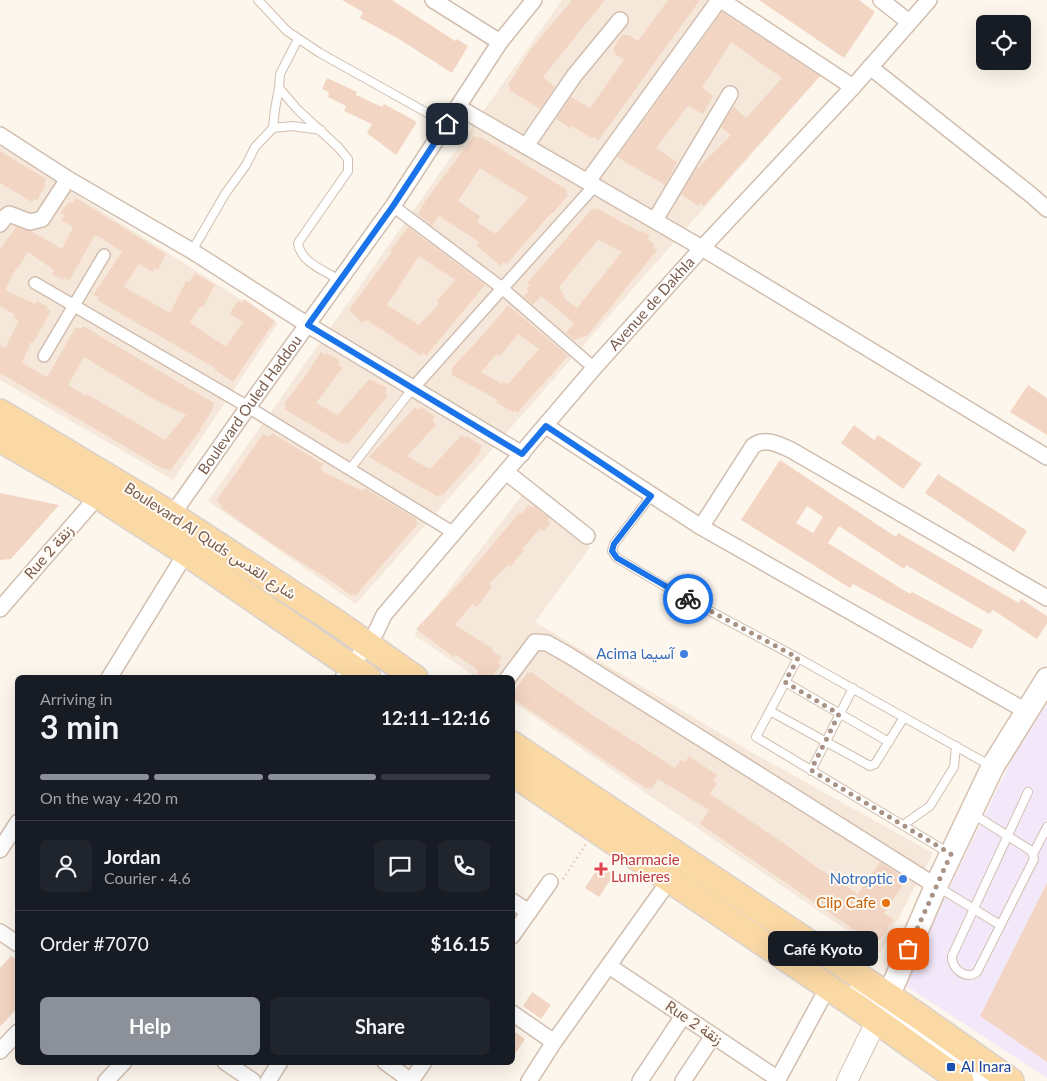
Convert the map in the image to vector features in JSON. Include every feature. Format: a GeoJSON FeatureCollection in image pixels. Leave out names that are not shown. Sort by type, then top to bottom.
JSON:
{"type":"FeatureCollection","features":[{"type":"Feature","properties":{"kind":"main road","name":"Boulevard Al Quds شارع القدس"},"geometry":{"type":"LineString","coordinates":[[0,412],[172,515],[354,660]]}},
{"type":"Feature","properties":{"kind":"main road","name":"Boulevard Al Quds شارع القدس"},"geometry":{"type":"LineString","coordinates":[[0,439],[98,496],[354,660],[405,675]]}},
{"type":"Feature","properties":{"kind":"main road"},"geometry":{"type":"LineString","coordinates":[[882,1010],[936,886],[993,766],[1047,679]]}},
{"type":"Feature","properties":{"kind":"main road"},"geometry":{"type":"LineString","coordinates":[[515,746],[882,1010],[953,1079]]}},
{"type":"Feature","properties":{"kind":"main road"},"geometry":{"type":"LineString","coordinates":[[515,775],[669,881],[838,986],[1011,1081]]}},
{"type":"Feature","properties":{"kind":"street"},"geometry":{"type":"LineString","coordinates":[[432,0],[500,42]]}},
{"type":"Feature","properties":{"kind":"street","name":"Boulevard Ouled Haddou"},"geometry":{"type":"LineString","coordinates":[[172,515],[393,206],[500,42],[534,0]]}},
{"type":"Feature","properties":{"kind":"street"},"geometry":{"type":"LineString","coordinates":[[414,388],[592,183],[720,0],[853,86]]}},
{"type":"Feature","properties":{"kind":"street"},"geometry":{"type":"LineString","coordinates":[[881,0],[909,22]]}},
{"type":"Feature","properties":{"kind":"street","name":"Avenue de Dakhla"},"geometry":{"type":"LineString","coordinates":[[354,660],[376,620],[384,615],[594,368],[702,248],[853,86],[929,0]]}},
{"type":"Feature","properties":{"kind":"street"},"geometry":{"type":"LineString","coordinates":[[526,146],[574,76],[620,20]]}},
{"type":"Feature","properties":{"kind":"street"},"geometry":{"type":"LineString","coordinates":[[870,67],[1047,209]]}},
{"type":"Feature","properties":{"kind":"street"},"geometry":{"type":"LineString","coordinates":[[655,220],[730,94]]}},
{"type":"Feature","properties":{"kind":"street"},"geometry":{"type":"LineString","coordinates":[[458,107],[655,220],[1047,457]]}},
{"type":"Feature","properties":{"kind":"street"},"geometry":{"type":"LineString","coordinates":[[0,135],[68,179],[192,251],[308,325],[522,454]]}},
{"type":"Feature","properties":{"kind":"street"},"geometry":{"type":"LineString","coordinates":[[0,224],[4,217],[9,214],[30,222],[42,219],[68,179]]}},
{"type":"Feature","properties":{"kind":"street"},"geometry":{"type":"LineString","coordinates":[[393,206],[502,288],[594,368]]}},
{"type":"Feature","properties":{"kind":"street"},"geometry":{"type":"LineString","coordinates":[[44,356],[104,255]]}},
{"type":"Feature","properties":{"kind":"street"},"geometry":{"type":"LineString","coordinates":[[35,283],[248,407],[454,533]]}},
{"type":"Feature","properties":{"kind":"street"},"geometry":{"type":"LineString","coordinates":[[546,426],[701,527],[1026,711]]}},
{"type":"Feature","properties":{"kind":"street"},"geometry":{"type":"LineString","coordinates":[[701,527],[753,446],[762,441],[776,443],[1047,598]]}},
{"type":"Feature","properties":{"kind":"street"},"geometry":{"type":"LineString","coordinates":[[506,472],[587,536]]}},
{"type":"Feature","properties":{"kind":"street","name":"Rue 2 زنقة"},"geometry":{"type":"LineString","coordinates":[[0,609],[5,593],[98,496]]}},
{"type":"Feature","properties":{"kind":"street"},"geometry":{"type":"LineString","coordinates":[[111,675],[186,554]]}},
{"type":"Feature","properties":{"kind":"street"},"geometry":{"type":"LineString","coordinates":[[510,675],[535,642],[547,644],[570,656],[936,886]]}},
{"type":"Feature","properties":{"kind":"street"},"geometry":{"type":"LineString","coordinates":[[0,850],[15,827]]}},
{"type":"Feature","properties":{"kind":"street"},"geometry":{"type":"LineString","coordinates":[[529,1081],[554,1042],[669,881]]}},
{"type":"Feature","properties":{"kind":"street"},"geometry":{"type":"LineString","coordinates":[[515,932],[550,882]]}},
{"type":"Feature","properties":{"kind":"street"},"geometry":{"type":"LineString","coordinates":[[515,902],[530,912]]}},
{"type":"Feature","properties":{"kind":"street"},"geometry":{"type":"LineString","coordinates":[[0,932],[15,942]]}},
{"type":"Feature","properties":{"kind":"street","name":"Rue 2 زنقة"},"geometry":{"type":"LineString","coordinates":[[609,966],[778,1080]]}},
{"type":"Feature","properties":{"kind":"street"},"geometry":{"type":"LineString","coordinates":[[778,1080],[838,986]]}},
{"type":"Feature","properties":{"kind":"street"},"geometry":{"type":"LineString","coordinates":[[847,1081],[882,1010]]}},
{"type":"Feature","properties":{"kind":"street"},"geometry":{"type":"LineString","coordinates":[[515,1015],[554,1042]]}},
{"type":"Feature","properties":{"kind":"street"},"geometry":{"type":"LineString","coordinates":[[640,1081],[684,1016]]}},
{"type":"Feature","properties":{"kind":"street"},"geometry":{"type":"LineString","coordinates":[[0,1051],[15,1035]]}},
{"type":"Feature","properties":{"kind":"street"},"geometry":{"type":"LineString","coordinates":[[684,1081],[713,1036]]}},
{"type":"Feature","properties":{"kind":"street"},"geometry":{"type":"LineString","coordinates":[[106,1081],[121,1065]]}},
{"type":"Feature","properties":{"kind":"street"},"geometry":{"type":"LineString","coordinates":[[229,1065],[253,1081]]}},
{"type":"Feature","properties":{"kind":"street"},"geometry":{"type":"LineString","coordinates":[[268,1081],[278,1065]]}},
{"type":"Feature","properties":{"kind":"street"},"geometry":{"type":"LineString","coordinates":[[389,1065],[411,1081],[422,1065]]}},
{"type":"Feature","properties":{"kind":"lane"},"geometry":{"type":"LineString","coordinates":[[258,0],[286,31],[298,39],[447,124]]}},
{"type":"Feature","properties":{"kind":"lane"},"geometry":{"type":"LineString","coordinates":[[192,251],[225,194],[246,166],[255,147],[273,128],[274,109],[280,88],[280,74],[298,39]]}},
{"type":"Feature","properties":{"kind":"lane"},"geometry":{"type":"LineString","coordinates":[[280,88],[298,110],[348,159],[348,171],[298,243],[298,250],[303,257],[340,280]]}},
{"type":"Feature","properties":{"kind":"lane"},"geometry":{"type":"LineString","coordinates":[[273,128],[292,126],[320,130]]}},
{"type":"Feature","properties":{"kind":"lane"},"geometry":{"type":"LineString","coordinates":[[350,469],[414,388]]}},
{"type":"Feature","properties":{"kind":"lane"},"geometry":{"type":"LineString","coordinates":[[0,432],[150,522],[316,632]]}},
{"type":"Feature","properties":{"kind":"lane"},"geometry":{"type":"LineString","coordinates":[[651,496],[614,544],[612,551],[617,558],[678,594],[993,766]]}},
{"type":"Feature","properties":{"kind":"lane"},"geometry":{"type":"LineString","coordinates":[[325,638],[374,675]]}},
{"type":"Feature","properties":{"kind":"lane"},"geometry":{"type":"LineString","coordinates":[[798,658],[756,737],[951,854]]}},
{"type":"Feature","properties":{"kind":"lane"},"geometry":{"type":"LineString","coordinates":[[785,682],[889,742]]}},
{"type":"Feature","properties":{"kind":"lane"},"geometry":{"type":"LineString","coordinates":[[811,770],[853,688]]}},
{"type":"Feature","properties":{"kind":"lane"},"geometry":{"type":"LineString","coordinates":[[770,711],[870,766],[875,764],[904,717]]}},
{"type":"Feature","properties":{"kind":"lane"},"geometry":{"type":"LineString","coordinates":[[903,825],[930,806],[954,767],[956,746]]}},
{"type":"Feature","properties":{"kind":"lane"},"geometry":{"type":"LineString","coordinates":[[515,769],[882,1010],[910,1026],[988,1081]]}},
{"type":"Feature","properties":{"kind":"lane"},"geometry":{"type":"LineString","coordinates":[[1028,792],[952,956],[954,968],[967,976],[976,972],[1034,859],[1033,854],[1047,827]]}},
{"type":"Feature","properties":{"kind":"lane"},"geometry":{"type":"LineString","coordinates":[[971,813],[1030,850],[1033,854]]}},
{"type":"Feature","properties":{"kind":"lane"},"geometry":{"type":"LineString","coordinates":[[936,886],[1000,925]]}},
{"type":"Feature","properties":{"kind":"lane"},"geometry":{"type":"LineString","coordinates":[[882,1010],[908,1031],[979,1081]]}},
{"type":"Feature","properties":{"kind":"path"},"geometry":{"type":"LineString","coordinates":[[550,882],[558,887],[596,831]]}},
{"type":"Feature","properties":{"kind":"shaded area"},"geometry":{"type":"Polygon","coordinates":[[[562,0],[711,0],[822,74],[356,604],[208,501],[562,0]]]}},
{"type":"Feature","properties":{"kind":"shaded area"},"geometry":{"type":"Polygon","coordinates":[[[0,146],[278,323],[173,480],[0,380],[0,146]]]}},
{"type":"Feature","properties":{"kind":"shaded area"},"geometry":{"type":"Polygon","coordinates":[[[524,493],[590,547],[535,622],[753,753],[933,853],[880,953],[515,703],[515,675],[473,675],[414,635],[524,493]]]}},
{"type":"Feature","properties":{"kind":"shaded area"},"geometry":{"type":"Polygon","coordinates":[[[1047,704],[1047,1078],[903,984],[1013,757],[1047,704]]]}},
{"type":"Feature","properties":{"kind":"building"},"geometry":{"type":"Polygon","coordinates":[[[342,0],[392,0],[455,41],[457,39],[468,46],[452,73],[399,39],[360,18],[363,12],[342,0]]]}},
{"type":"Feature","properties":{"kind":"building"},"geometry":{"type":"Polygon","coordinates":[[[572,0],[605,0],[543,77],[555,87],[540,109],[509,90],[510,87],[508,85],[531,49],[572,0]]]}},
{"type":"Feature","properties":{"kind":"building"},"geometry":{"type":"Polygon","coordinates":[[[668,0],[700,0],[598,141],[594,137],[592,139],[572,126],[570,128],[556,119],[571,97],[590,108],[624,60],[614,53],[613,49],[622,35],[629,35],[638,41],[668,0]]]}},
{"type":"Feature","properties":{"kind":"building"},"geometry":{"type":"Polygon","coordinates":[[[759,0],[859,0],[875,12],[844,58],[759,0]]]}},
{"type":"Feature","properties":{"kind":"building"},"geometry":{"type":"Polygon","coordinates":[[[722,12],[820,76],[704,206],[701,203],[698,206],[681,194],[694,172],[731,135],[721,127],[731,111],[734,107],[746,118],[782,78],[731,42],[702,88],[713,96],[703,114],[688,106],[656,148],[677,162],[665,185],[617,157],[722,12]]]}},
{"type":"Feature","properties":{"kind":"building"},"geometry":{"type":"Polygon","coordinates":[[[327,78],[357,92],[356,95],[382,107],[384,104],[417,122],[396,155],[367,133],[372,124],[344,111],[346,106],[328,97],[329,92],[322,89],[327,78]]]}},
{"type":"Feature","properties":{"kind":"building"},"geometry":{"type":"Polygon","coordinates":[[[474,136],[491,143],[567,190],[568,195],[507,264],[504,262],[501,266],[476,245],[479,242],[439,216],[432,226],[418,215],[423,204],[474,136]],[[480,168],[458,201],[480,216],[477,222],[496,234],[528,198],[480,168]]]}},
{"type":"Feature","properties":{"kind":"building"},"geometry":{"type":"Polygon","coordinates":[[[0,151],[46,179],[44,184],[46,185],[37,200],[34,199],[32,202],[0,183],[0,151]]]}},
{"type":"Feature","properties":{"kind":"building"},"geometry":{"type":"Polygon","coordinates":[[[76,198],[166,254],[158,270],[155,268],[153,272],[139,264],[124,287],[170,313],[186,281],[189,282],[195,273],[215,285],[203,307],[200,306],[190,323],[226,347],[243,322],[229,314],[238,301],[242,303],[244,299],[275,321],[233,382],[215,368],[97,300],[99,297],[93,295],[122,252],[103,239],[95,235],[69,281],[52,274],[54,270],[28,252],[17,267],[5,290],[35,304],[37,301],[48,307],[46,309],[51,311],[33,343],[31,342],[22,363],[47,377],[76,327],[81,329],[83,326],[214,403],[212,406],[214,407],[200,430],[170,471],[165,468],[163,469],[0,373],[0,345],[5,348],[19,321],[14,318],[15,315],[0,306],[0,249],[16,227],[31,231],[62,249],[73,227],[61,220],[65,215],[60,213],[69,202],[72,203],[76,198]],[[84,357],[68,385],[86,396],[87,394],[165,440],[186,415],[157,401],[84,357]]]}},
{"type":"Feature","properties":{"kind":"building"},"geometry":{"type":"Polygon","coordinates":[[[597,208],[650,236],[648,239],[655,245],[653,247],[657,250],[588,335],[574,340],[566,333],[574,323],[541,296],[533,305],[523,296],[529,292],[526,289],[530,285],[527,283],[592,209],[595,210],[597,208]],[[598,240],[559,287],[566,300],[577,308],[622,252],[598,240]]]}},
{"type":"Feature","properties":{"kind":"building"},"geometry":{"type":"Polygon","coordinates":[[[408,227],[485,285],[426,356],[423,352],[421,356],[367,320],[362,323],[349,310],[392,252],[390,251],[408,227]],[[419,256],[387,305],[419,325],[439,304],[437,301],[455,280],[419,256]]]}},
{"type":"Feature","properties":{"kind":"building"},"geometry":{"type":"Polygon","coordinates":[[[508,305],[568,356],[517,413],[515,410],[513,412],[496,402],[498,400],[452,375],[452,368],[508,305]],[[518,334],[500,356],[496,355],[481,372],[502,384],[503,381],[508,384],[539,349],[518,334]]]}},
{"type":"Feature","properties":{"kind":"building"},"geometry":{"type":"Polygon","coordinates":[[[321,352],[339,360],[340,363],[338,365],[343,367],[316,403],[338,415],[369,379],[387,388],[385,393],[388,396],[348,444],[344,442],[343,444],[284,409],[286,406],[284,404],[321,352]]]}},
{"type":"Feature","properties":{"kind":"building"},"geometry":{"type":"Polygon","coordinates":[[[1028,385],[1047,398],[1047,435],[1010,412],[1028,385]]]}},
{"type":"Feature","properties":{"kind":"building"},"geometry":{"type":"Polygon","coordinates":[[[415,407],[418,410],[421,407],[435,417],[432,421],[436,425],[407,456],[419,463],[430,469],[462,435],[465,438],[467,436],[482,446],[479,451],[481,452],[442,496],[440,494],[438,497],[369,457],[415,407]]]}},
{"type":"Feature","properties":{"kind":"building"},"geometry":{"type":"Polygon","coordinates":[[[854,425],[874,440],[878,435],[922,464],[903,489],[841,443],[854,425]]]}},
{"type":"Feature","properties":{"kind":"building"},"geometry":{"type":"Polygon","coordinates":[[[272,433],[323,464],[320,470],[363,491],[365,488],[416,519],[418,524],[355,596],[353,594],[352,596],[277,547],[221,508],[222,506],[216,501],[263,434],[269,437],[272,433]]]}},
{"type":"Feature","properties":{"kind":"building"},"geometry":{"type":"Polygon","coordinates":[[[780,460],[896,537],[898,533],[1019,603],[1021,599],[1047,616],[1047,623],[1037,639],[993,610],[989,614],[906,565],[904,569],[839,526],[828,543],[910,594],[912,592],[983,630],[972,649],[853,584],[850,588],[741,520],[780,460]],[[807,506],[796,523],[813,533],[823,517],[807,506]]]}},
{"type":"Feature","properties":{"kind":"building"},"geometry":{"type":"Polygon","coordinates":[[[938,474],[1027,531],[1014,552],[925,493],[938,474]]]}},
{"type":"Feature","properties":{"kind":"building"},"geometry":{"type":"Polygon","coordinates":[[[0,493],[59,505],[11,559],[0,560],[0,493]]]}},
{"type":"Feature","properties":{"kind":"building"},"geometry":{"type":"Polygon","coordinates":[[[528,505],[534,506],[549,518],[547,520],[551,523],[544,531],[540,529],[522,549],[524,550],[510,567],[508,565],[489,584],[492,587],[477,607],[472,604],[455,625],[493,649],[492,651],[502,657],[498,662],[501,665],[493,675],[478,675],[478,670],[456,655],[454,657],[416,629],[466,576],[520,512],[522,514],[528,505]]]}},
{"type":"Feature","properties":{"kind":"building"},"geometry":{"type":"Polygon","coordinates":[[[528,672],[530,674],[531,672],[594,716],[675,768],[681,760],[685,762],[689,756],[717,775],[713,781],[717,783],[710,794],[858,894],[880,862],[907,879],[884,913],[894,920],[880,940],[873,935],[869,940],[700,824],[709,810],[658,779],[651,789],[648,787],[647,789],[515,700],[515,690],[528,672]]]}},
{"type":"Feature","properties":{"kind":"building"},"geometry":{"type":"Polygon","coordinates":[[[600,864],[614,874],[599,897],[585,888],[600,864]]]}},
{"type":"Feature","properties":{"kind":"building"},"geometry":{"type":"Polygon","coordinates":[[[1047,883],[1047,1062],[980,1016],[1047,883]]]}},
{"type":"Feature","properties":{"kind":"building"},"geometry":{"type":"Polygon","coordinates":[[[11,956],[15,958],[15,1010],[0,1027],[0,968],[11,956]]]}},
{"type":"Feature","properties":{"kind":"building"},"geometry":{"type":"Polygon","coordinates":[[[532,992],[551,1005],[541,1019],[523,1006],[532,992]]]}},
{"type":"Feature","properties":{"kind":"building"},"geometry":{"type":"Polygon","coordinates":[[[515,1032],[525,1039],[515,1054],[515,1032]]]}},
{"type":"Feature","properties":{"kind":"way so far"},"geometry":{"type":"LineString","coordinates":[[688,599],[798,658],[785,682],[839,714],[811,770],[951,854],[908,949]]}},
{"type":"Feature","properties":{"kind":"place","name":"Acima آسيما"},"geometry":{"type":"Point","coordinates":[684,654]}},
{"type":"Feature","properties":{"kind":"place","name":"Pharmacie Lumieres"},"geometry":{"type":"Point","coordinates":[601,869]}},
{"type":"Feature","properties":{"kind":"place","name":"Notroptic"},"geometry":{"type":"Point","coordinates":[903,879]}},
{"type":"Feature","properties":{"kind":"place","name":"Clip Cafe"},"geometry":{"type":"Point","coordinates":[886,903]}},
{"type":"Feature","properties":{"kind":"place","name":"Café Kyoto"},"geometry":{"type":"Point","coordinates":[908,949]}},
{"type":"Feature","properties":{"kind":"place","name":"Al Inara"},"geometry":{"type":"Point","coordinates":[951,1067]}},
{"type":"Feature","properties":{"kind":"route"},"geometry":{"type":"LineString","coordinates":[[447,124],[393,206],[308,325],[522,454],[546,426],[651,496],[614,544],[612,551],[617,558],[688,599]]}}]}
